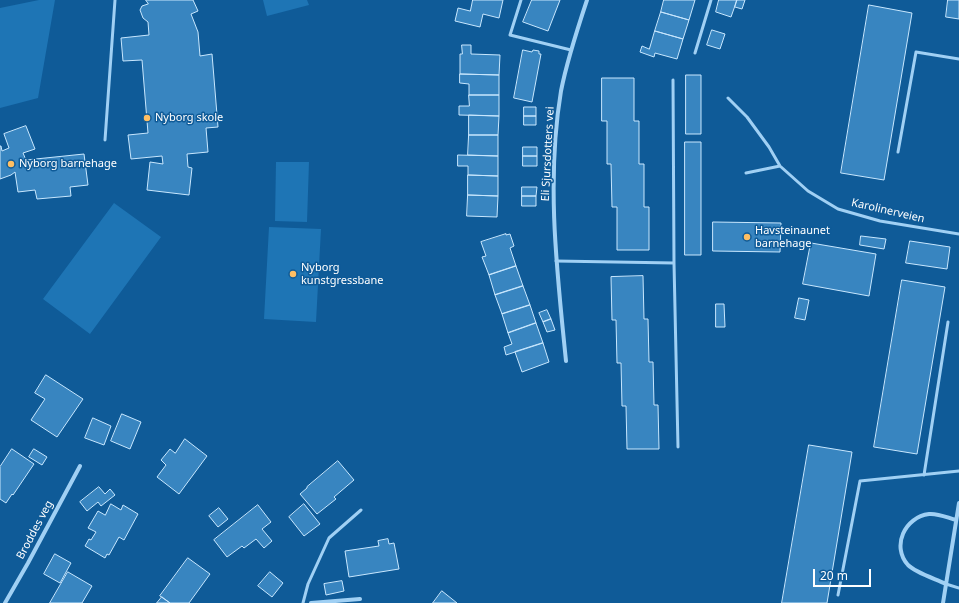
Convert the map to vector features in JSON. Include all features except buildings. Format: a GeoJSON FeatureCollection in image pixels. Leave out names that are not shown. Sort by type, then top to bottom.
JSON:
{"type":"FeatureCollection","features":[{"type":"Feature","properties":{"kind":"street","name":"Eli Sjursdotters vei"},"geometry":{"type":"LineString","coordinates":[[566,361],[556,261],[553,186],[556,131],[562,91],[571,50],[587,0]]}},
{"type":"Feature","properties":{"kind":"street","name":"Broddes veg"},"geometry":{"type":"LineString","coordinates":[[5,603],[80,466]]}},
{"type":"Feature","properties":{"kind":"street"},"geometry":{"type":"LineString","coordinates":[[943,603],[959,503]]}},
{"type":"Feature","properties":{"kind":"street"},"geometry":{"type":"LineString","coordinates":[[946,584],[917,572],[909,565],[901,549],[902,538],[904,530],[911,522],[920,516],[937,514],[956,520]]}},
{"type":"Feature","properties":{"kind":"street"},"geometry":{"type":"LineString","coordinates":[[311,603],[360,599]]}},
{"type":"Feature","properties":{"kind":"lane"},"geometry":{"type":"LineString","coordinates":[[105,140],[115,0]]}},
{"type":"Feature","properties":{"kind":"lane"},"geometry":{"type":"LineString","coordinates":[[521,0],[510,35],[571,50]]}},
{"type":"Feature","properties":{"kind":"lane"},"geometry":{"type":"LineString","coordinates":[[695,53],[711,0]]}},
{"type":"Feature","properties":{"kind":"lane"},"geometry":{"type":"LineString","coordinates":[[898,152],[916,52],[959,59]]}},
{"type":"Feature","properties":{"kind":"lane"},"geometry":{"type":"LineString","coordinates":[[673,80],[674,263],[678,447]]}},
{"type":"Feature","properties":{"kind":"lane","name":"Karolinerveien"},"geometry":{"type":"LineString","coordinates":[[728,98],[747,117],[769,147],[780,166],[808,191],[838,209],[880,220],[959,234]]}},
{"type":"Feature","properties":{"kind":"lane"},"geometry":{"type":"LineString","coordinates":[[746,173],[780,166]]}},
{"type":"Feature","properties":{"kind":"lane"},"geometry":{"type":"LineString","coordinates":[[556,261],[674,263]]}},
{"type":"Feature","properties":{"kind":"lane"},"geometry":{"type":"LineString","coordinates":[[924,475],[948,322]]}},
{"type":"Feature","properties":{"kind":"lane"},"geometry":{"type":"LineString","coordinates":[[838,595],[860,481],[959,471]]}},
{"type":"Feature","properties":{"kind":"lane"},"geometry":{"type":"LineString","coordinates":[[303,603],[308,584],[329,538],[361,510]]}},
{"type":"Feature","properties":{"kind":"lane"},"geometry":{"type":"LineString","coordinates":[[946,584],[959,588]]}},
{"type":"Feature","properties":{"kind":"shaded area"},"geometry":{"type":"Polygon","coordinates":[[[39,0],[55,0],[38,98],[0,108],[0,8],[39,0]]]}},
{"type":"Feature","properties":{"kind":"shaded area"},"geometry":{"type":"Polygon","coordinates":[[[263,0],[307,0],[309,5],[267,16],[263,0]]]}},
{"type":"Feature","properties":{"kind":"shaded area"},"geometry":{"type":"Polygon","coordinates":[[[276,162],[309,162],[307,222],[275,221],[276,162]]]}},
{"type":"Feature","properties":{"kind":"shaded area"},"geometry":{"type":"Polygon","coordinates":[[[114,203],[161,237],[90,334],[43,299],[114,203]]]}},
{"type":"Feature","properties":{"kind":"shaded area","name":"Nyborg kunstgressbane"},"geometry":{"type":"Polygon","coordinates":[[[269,227],[321,229],[316,322],[264,319],[269,227]]]}},
{"type":"Feature","properties":{"kind":"place","name":"Nyborg skole"},"geometry":{"type":"Point","coordinates":[147,118]}},
{"type":"Feature","properties":{"kind":"place","name":"Nyborg barnehage"},"geometry":{"type":"Point","coordinates":[11,164]}},
{"type":"Feature","properties":{"kind":"place","name":"Havsteinaunet barnehage"},"geometry":{"type":"Point","coordinates":[747,237]}},
{"type":"Feature","properties":{"kind":"place","name":"Nyborg kunstgressbane"},"geometry":{"type":"Point","coordinates":[293,274]}}]}
